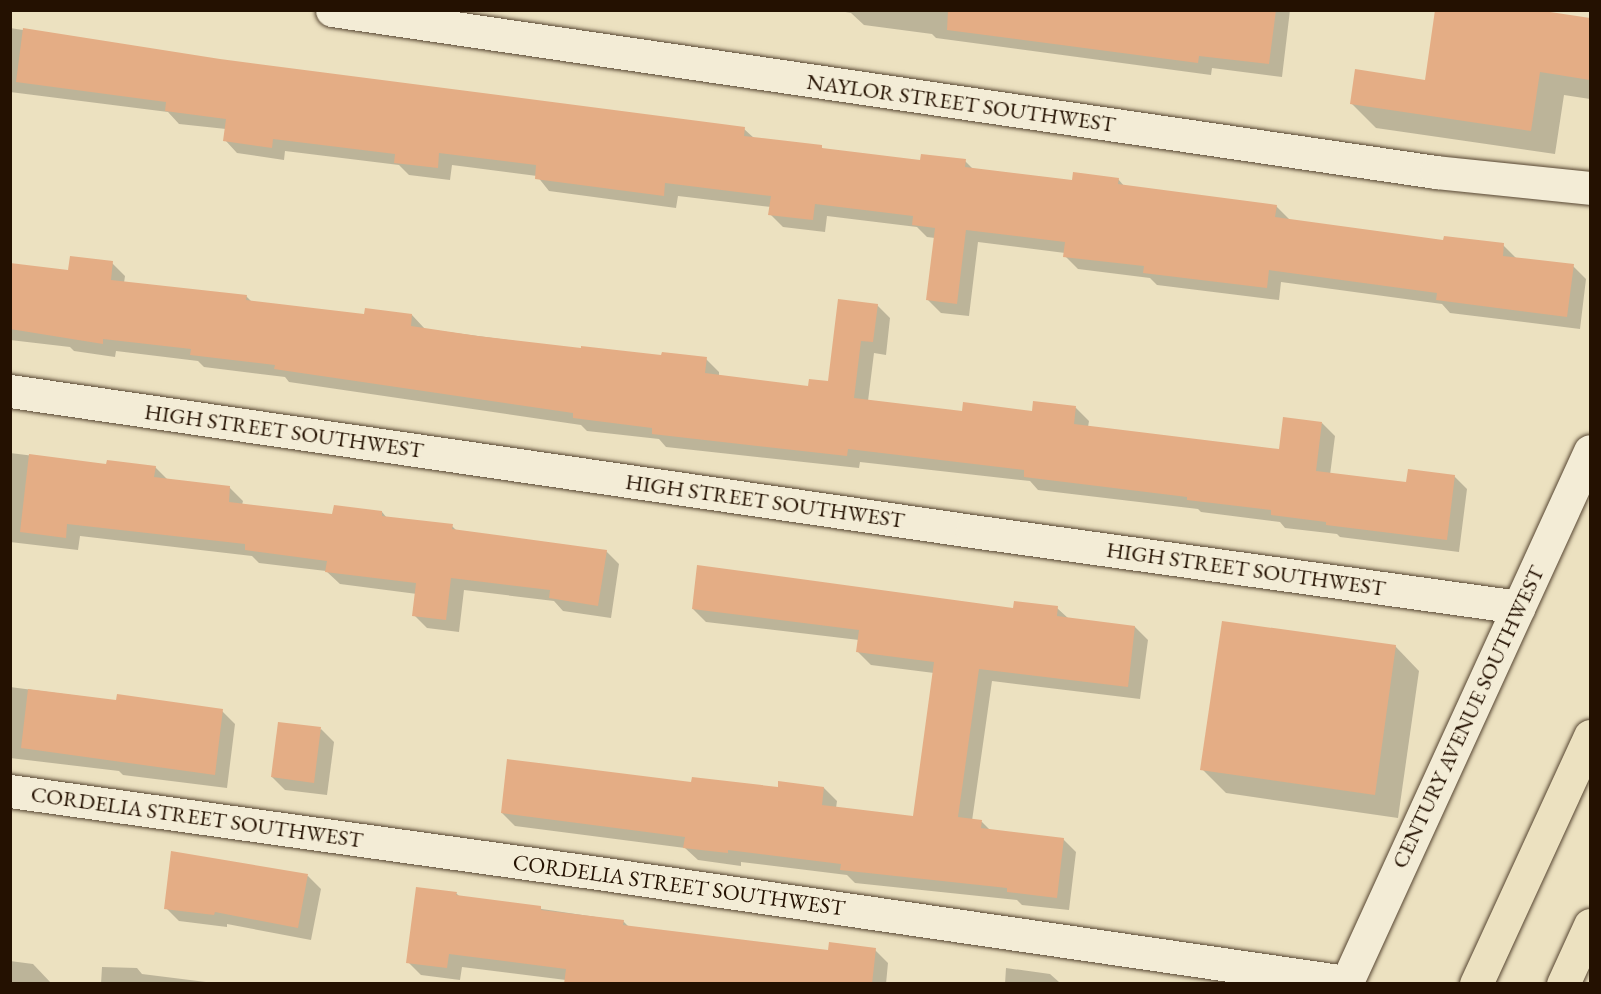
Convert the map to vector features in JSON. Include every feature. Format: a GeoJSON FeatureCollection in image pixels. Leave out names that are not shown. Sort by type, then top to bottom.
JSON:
{"type":"FeatureCollection","features":[{"type":"Feature","properties":{"kind":"highway"},"geometry":{"type":"LineString","coordinates":[[1476,984],[1590,736]]}},
{"type":"Feature","properties":{"kind":"highway"},"geometry":{"type":"LineString","coordinates":[[1563,984],[1590,925]]}},
{"type":"Feature","properties":{"kind":"street","name":"NAYLOR STREET SOUTHWEST"},"geometry":{"type":"LineString","coordinates":[[332,10],[1436,172],[1590,188]]}},
{"type":"Feature","properties":{"kind":"street","name":"HIGH STREET SOUTHWEST"},"geometry":{"type":"LineString","coordinates":[[10,391],[960,530],[1520,607]]}},
{"type":"Feature","properties":{"kind":"street","name":"CENTURY AVENUE SOUTHWEST"},"geometry":{"type":"LineString","coordinates":[[1346,983],[1590,451]]}},
{"type":"Feature","properties":{"kind":"street","name":"CORDELIA STREET SOUTHWEST"},"geometry":{"type":"LineString","coordinates":[[10,791],[591,872],[1346,983]]}},
{"type":"Feature","properties":{"kind":"building"},"geometry":{"type":"Polygon","coordinates":[[[948,10],[1276,10],[1269,64],[1199,56],[1198,63],[947,30],[948,10]]]}},
{"type":"Feature","properties":{"kind":"building"},"geometry":{"type":"Polygon","coordinates":[[[1435,10],[1537,10],[1590,18],[1590,80],[1540,72],[1531,131],[1350,104],[1355,69],[1425,80],[1435,10]]]}},
{"type":"Feature","properties":{"kind":"building"},"geometry":{"type":"Polygon","coordinates":[[[23,28],[220,59],[745,127],[744,136],[822,145],[822,148],[920,160],[921,154],[966,159],[965,167],[1072,180],[1073,172],[1119,178],[1118,184],[1277,205],[1275,217],[1443,240],[1444,236],[1504,243],[1503,256],[1574,264],[1567,317],[1436,300],[1437,293],[1269,270],[1267,288],[1143,273],[1144,266],[1063,257],[1065,242],[966,230],[957,304],[926,300],[935,228],[912,225],[913,216],[815,204],[813,220],[768,215],[771,196],[665,183],[664,196],[535,179],[536,165],[439,153],[438,168],[394,163],[395,154],[273,139],[272,148],[223,141],[226,119],[165,111],[166,102],[16,82],[23,28]]]}},
{"type":"Feature","properties":{"kind":"building"},"geometry":{"type":"Polygon","coordinates":[[[70,256],[113,261],[111,280],[247,295],[246,300],[364,314],[365,308],[412,314],[411,326],[478,336],[581,348],[581,346],[661,355],[662,352],[707,357],[705,373],[808,386],[809,379],[828,381],[838,299],[878,304],[873,342],[861,341],[854,398],[962,411],[963,402],[1032,411],[1033,401],[1076,406],[1074,424],[1279,449],[1283,417],[1322,422],[1316,471],[1406,482],[1408,469],[1455,475],[1447,540],[1326,525],[1326,522],[1271,515],[1271,510],[1187,500],[1187,497],[1024,477],[1024,470],[848,449],[847,456],[652,434],[652,428],[573,418],[573,413],[274,369],[275,365],[190,355],[191,349],[103,339],[103,344],[10,329],[10,263],[68,270],[70,256]]]}},
{"type":"Feature","properties":{"kind":"building"},"geometry":{"type":"Polygon","coordinates":[[[29,454],[106,464],[107,460],[156,466],[154,477],[230,486],[229,502],[332,514],[334,505],[382,511],[382,516],[453,524],[452,529],[607,550],[598,606],[549,598],[550,590],[451,578],[446,620],[412,616],[416,583],[325,572],[327,561],[245,550],[245,544],[67,524],[66,538],[20,532],[29,454]]]}},
{"type":"Feature","properties":{"kind":"building"},"geometry":{"type":"Polygon","coordinates":[[[697,565],[1013,608],[1014,601],[1058,606],[1057,616],[1135,626],[1128,687],[979,669],[958,817],[982,820],[981,828],[1064,838],[1057,898],[1007,892],[1007,888],[840,870],[841,864],[728,850],[728,853],[683,848],[685,837],[501,813],[507,759],[691,782],[692,777],[778,787],[778,781],[824,787],[822,805],[913,816],[934,662],[856,652],[859,630],[692,609],[697,565]]]}},
{"type":"Feature","properties":{"kind":"building"},"geometry":{"type":"Polygon","coordinates":[[[1222,621],[1396,645],[1375,795],[1200,770],[1222,621]]]}},
{"type":"Feature","properties":{"kind":"building"},"geometry":{"type":"Polygon","coordinates":[[[28,689],[116,700],[117,694],[223,709],[215,775],[21,748],[28,689]]]}},
{"type":"Feature","properties":{"kind":"building"},"geometry":{"type":"Polygon","coordinates":[[[278,722],[321,727],[314,783],[271,777],[278,722]]]}},
{"type":"Feature","properties":{"kind":"building"},"geometry":{"type":"Polygon","coordinates":[[[171,851],[308,874],[298,928],[215,912],[214,915],[164,909],[171,851]]]}},
{"type":"Feature","properties":{"kind":"building"},"geometry":{"type":"Polygon","coordinates":[[[416,887],[457,892],[456,895],[541,906],[541,910],[624,920],[623,925],[828,950],[829,942],[876,948],[872,984],[564,984],[566,969],[449,954],[447,968],[406,963],[416,887]]]}}]}
